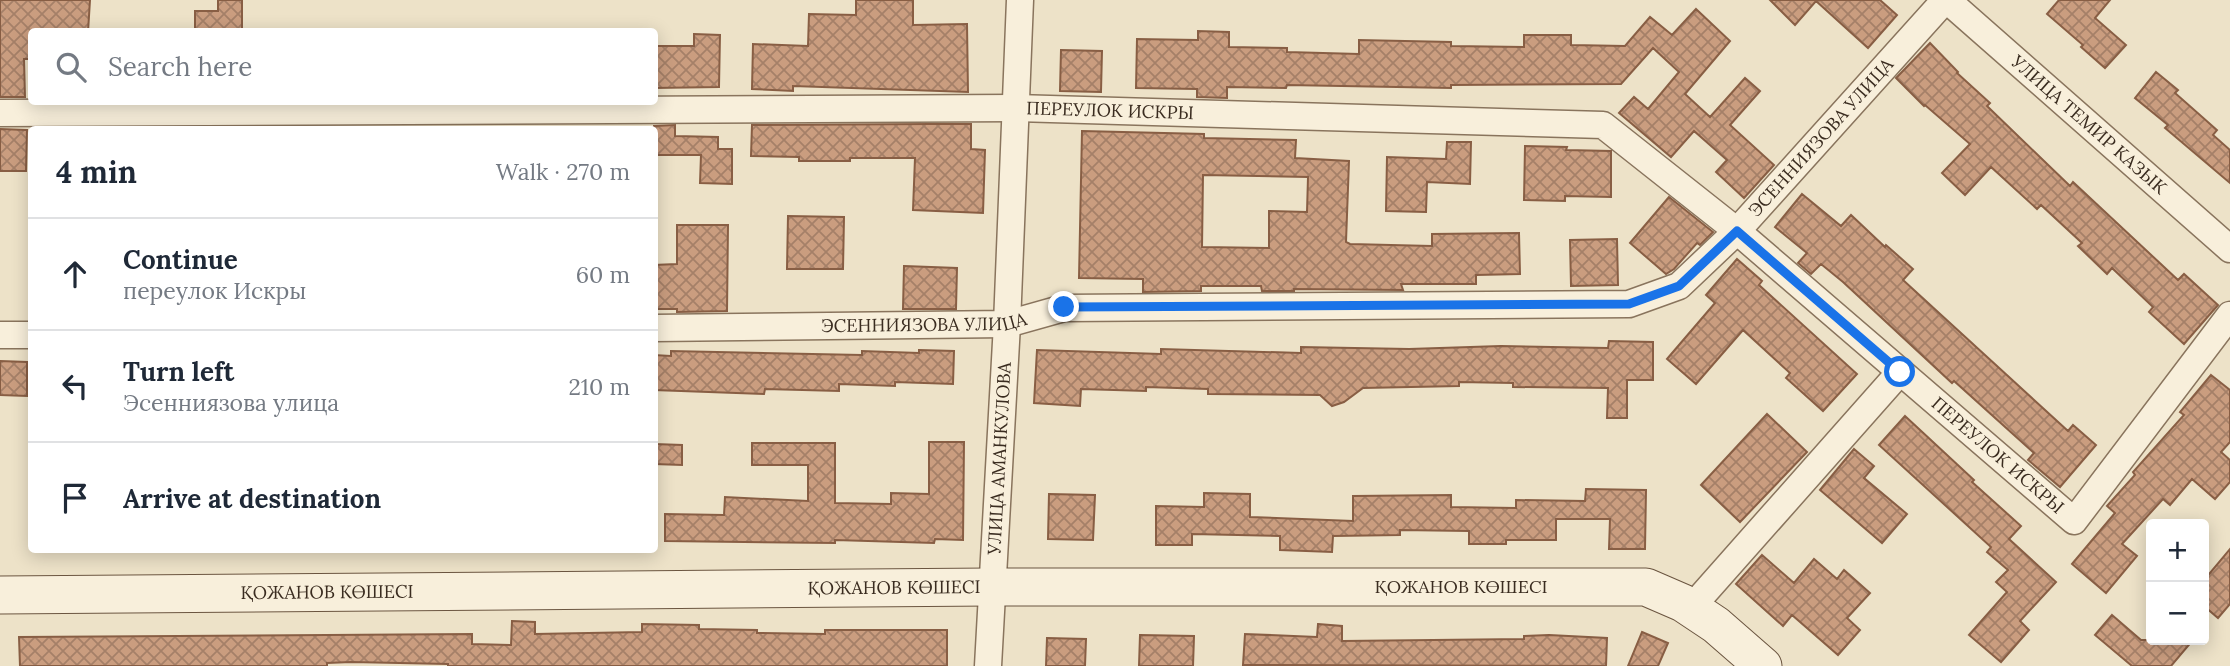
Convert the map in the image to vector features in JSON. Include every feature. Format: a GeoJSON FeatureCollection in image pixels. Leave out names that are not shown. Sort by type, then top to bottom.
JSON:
{"type":"FeatureCollection","features":[{"type":"Feature","properties":{"kind":"main road","name":"ҚОЖАНОВ КӨШЕСІ"},"geometry":{"type":"LineString","coordinates":[[0,595],[991,587],[1646,587],[1691,608],[1716,625],[1763,666]]}},
{"type":"Feature","properties":{"kind":"street","name":"УЛИЦА АМАНКУЛОВА"},"geometry":{"type":"LineString","coordinates":[[988,666],[1007,324],[1020,0]]}},
{"type":"Feature","properties":{"kind":"street","name":"ЭСЕННИЯЗОВА УЛИЦА"},"geometry":{"type":"LineString","coordinates":[[658,328],[1007,324],[1064,307],[1629,304],[1679,286],[1737,231],[1946,0]]}},
{"type":"Feature","properties":{"kind":"street","name":"УЛИЦА ТЕМИР КАЗЫК"},"geometry":{"type":"LineString","coordinates":[[1946,0],[2230,248]]}},
{"type":"Feature","properties":{"kind":"street","name":"ПЕРЕУЛОК ИСКРЫ"},"geometry":{"type":"LineString","coordinates":[[0,113],[1014,108],[1603,125],[1737,231],[2074,521],[2230,315]]}},
{"type":"Feature","properties":{"kind":"street"},"geometry":{"type":"LineString","coordinates":[[0,335],[28,335]]}},
{"type":"Feature","properties":{"kind":"street"},"geometry":{"type":"LineString","coordinates":[[1691,608],[1900,372]]}},
{"type":"Feature","properties":{"kind":"building"},"geometry":{"type":"Polygon","coordinates":[[[0,0],[90,0],[88,28],[28,28],[28,59],[24,59],[25,97],[0,97],[0,0]]]}},
{"type":"Feature","properties":{"kind":"building"},"geometry":{"type":"Polygon","coordinates":[[[218,0],[242,0],[242,28],[195,28],[195,11],[218,11],[218,0]]]}},
{"type":"Feature","properties":{"kind":"building"},"geometry":{"type":"Polygon","coordinates":[[[856,0],[913,0],[913,25],[967,24],[968,92],[793,86],[793,91],[752,89],[753,44],[808,46],[809,14],[856,15],[856,0]]]}},
{"type":"Feature","properties":{"kind":"building"},"geometry":{"type":"Polygon","coordinates":[[[1770,0],[1880,0],[1897,15],[1868,48],[1816,1],[1795,25],[1770,0]]]}},
{"type":"Feature","properties":{"kind":"building"},"geometry":{"type":"Polygon","coordinates":[[[2059,0],[2110,0],[2095,18],[2126,45],[2105,68],[2047,14],[2059,0]]]}},
{"type":"Feature","properties":{"kind":"building"},"geometry":{"type":"Polygon","coordinates":[[[1696,9],[1730,41],[1685,94],[1710,117],[1745,78],[1760,91],[1730,125],[1774,165],[1744,198],[1716,172],[1727,160],[1694,131],[1671,157],[1619,113],[1634,97],[1648,109],[1679,72],[1653,48],[1621,84],[1451,85],[1451,88],[1287,85],[1286,88],[1227,87],[1227,98],[1197,97],[1197,89],[1136,88],[1137,39],[1198,40],[1198,31],[1229,32],[1229,47],[1287,48],[1287,52],[1359,54],[1359,40],[1524,47],[1524,35],[1571,35],[1571,45],[1625,46],[1650,17],[1672,35],[1696,9]]]}},
{"type":"Feature","properties":{"kind":"building"},"geometry":{"type":"Polygon","coordinates":[[[694,34],[720,35],[719,87],[658,88],[658,46],[694,46],[694,34]]]}},
{"type":"Feature","properties":{"kind":"building"},"geometry":{"type":"Polygon","coordinates":[[[1930,43],[1957,73],[1990,103],[1987,106],[2070,186],[2073,182],[2178,280],[2184,274],[2218,305],[2184,344],[2149,312],[2153,307],[2112,268],[2107,274],[2078,246],[2082,243],[2041,205],[2037,209],[1991,167],[1965,195],[1942,173],[1970,144],[1924,106],[1896,78],[1930,43]]]}},
{"type":"Feature","properties":{"kind":"building"},"geometry":{"type":"Polygon","coordinates":[[[1061,50],[1102,51],[1101,92],[1060,91],[1061,50]]]}},
{"type":"Feature","properties":{"kind":"building"},"geometry":{"type":"Polygon","coordinates":[[[2156,72],[2178,90],[2175,93],[2217,130],[2213,135],[2230,150],[2230,183],[2165,128],[2168,125],[2135,98],[2156,72]]]}},
{"type":"Feature","properties":{"kind":"building"},"geometry":{"type":"Polygon","coordinates":[[[971,124],[971,149],[985,150],[983,213],[913,210],[915,158],[799,161],[799,157],[751,156],[752,125],[971,124]]]}},
{"type":"Feature","properties":{"kind":"building"},"geometry":{"type":"Polygon","coordinates":[[[675,125],[675,136],[718,137],[718,149],[732,149],[732,184],[700,183],[701,155],[658,155],[658,126],[654,126],[675,125]]]}},
{"type":"Feature","properties":{"kind":"building"},"geometry":{"type":"Polygon","coordinates":[[[0,129],[27,130],[26,171],[0,171],[0,129]]]}},
{"type":"Feature","properties":{"kind":"building"},"geometry":{"type":"Polygon","coordinates":[[[1082,131],[1204,134],[1204,138],[1296,140],[1295,158],[1349,161],[1346,242],[1350,244],[1432,246],[1432,234],[1519,233],[1520,274],[1476,275],[1476,284],[1401,284],[1403,290],[1294,291],[1262,291],[1261,286],[1201,286],[1201,291],[1143,292],[1143,279],[1079,278],[1082,131]],[[1203,175],[1202,247],[1269,248],[1269,211],[1307,212],[1308,177],[1203,175]]]}},
{"type":"Feature","properties":{"kind":"building"},"geometry":{"type":"Polygon","coordinates":[[[1447,142],[1471,142],[1470,184],[1427,182],[1426,212],[1386,211],[1387,157],[1446,159],[1447,142]]]}},
{"type":"Feature","properties":{"kind":"building"},"geometry":{"type":"Polygon","coordinates":[[[1525,146],[1611,151],[1611,197],[1565,196],[1565,201],[1524,200],[1525,146]]]}},
{"type":"Feature","properties":{"kind":"building"},"geometry":{"type":"Polygon","coordinates":[[[1802,194],[1841,226],[1851,215],[1913,269],[1903,280],[2068,431],[2073,425],[2096,445],[2060,487],[2028,460],[2034,453],[1954,381],[1952,383],[1843,282],[1821,264],[1811,274],[1798,263],[1807,253],[1775,227],[1802,194]]]}},
{"type":"Feature","properties":{"kind":"building"},"geometry":{"type":"Polygon","coordinates":[[[1669,197],[1713,232],[1700,245],[1697,243],[1674,269],[1666,274],[1630,243],[1669,197]]]}},
{"type":"Feature","properties":{"kind":"building"},"geometry":{"type":"Polygon","coordinates":[[[788,216],[844,217],[843,269],[787,269],[788,216]]]}},
{"type":"Feature","properties":{"kind":"building"},"geometry":{"type":"Polygon","coordinates":[[[677,225],[728,225],[727,311],[677,312],[677,309],[658,309],[658,265],[677,264],[677,225]]]}},
{"type":"Feature","properties":{"kind":"building"},"geometry":{"type":"Polygon","coordinates":[[[1617,239],[1618,285],[1571,286],[1570,240],[1617,239]]]}},
{"type":"Feature","properties":{"kind":"building"},"geometry":{"type":"Polygon","coordinates":[[[1737,259],[1762,281],[1759,285],[1857,374],[1823,411],[1786,378],[1790,373],[1743,330],[1696,384],[1667,359],[1715,303],[1706,295],[1737,259]]]}},
{"type":"Feature","properties":{"kind":"building"},"geometry":{"type":"Polygon","coordinates":[[[904,266],[957,268],[956,309],[903,309],[904,266]]]}},
{"type":"Feature","properties":{"kind":"building"},"geometry":{"type":"Polygon","coordinates":[[[1609,341],[1653,342],[1653,380],[1627,380],[1627,418],[1607,418],[1608,388],[1513,387],[1513,383],[1459,382],[1459,386],[1363,388],[1344,402],[1332,406],[1320,395],[1208,394],[1208,389],[1146,387],[1146,391],[1081,389],[1080,406],[1034,403],[1037,350],[1161,354],[1161,349],[1301,353],[1301,347],[1608,348],[1609,341]]]}},
{"type":"Feature","properties":{"kind":"building"},"geometry":{"type":"Polygon","coordinates":[[[919,350],[954,351],[953,384],[839,384],[839,391],[765,389],[764,394],[658,390],[658,355],[671,356],[671,351],[862,355],[862,351],[919,353],[919,350]]]}},
{"type":"Feature","properties":{"kind":"building"},"geometry":{"type":"Polygon","coordinates":[[[0,361],[27,362],[27,396],[0,395],[0,361]]]}},
{"type":"Feature","properties":{"kind":"building"},"geometry":{"type":"Polygon","coordinates":[[[2211,375],[2230,390],[2230,442],[2221,452],[2230,460],[2230,482],[2215,499],[2192,479],[2170,505],[2163,499],[2122,544],[2137,556],[2106,593],[2072,564],[2115,513],[2107,506],[2135,475],[2133,472],[2184,415],[2180,412],[2211,375]]]}},
{"type":"Feature","properties":{"kind":"building"},"geometry":{"type":"Polygon","coordinates":[[[1767,414],[1807,452],[1740,522],[1701,485],[1767,414]]]}},
{"type":"Feature","properties":{"kind":"building"},"geometry":{"type":"Polygon","coordinates":[[[1905,416],[2021,526],[2009,539],[2056,582],[2020,621],[2029,630],[2001,662],[1969,635],[2007,592],[1996,582],[2008,570],[1987,552],[1991,547],[1879,445],[1905,416]]]}},
{"type":"Feature","properties":{"kind":"building"},"geometry":{"type":"Polygon","coordinates":[[[929,442],[964,442],[963,540],[935,539],[934,543],[835,540],[835,543],[665,541],[665,514],[724,515],[725,497],[808,501],[808,465],[752,465],[752,443],[835,443],[835,503],[891,504],[891,493],[929,494],[929,442]]]}},
{"type":"Feature","properties":{"kind":"building"},"geometry":{"type":"Polygon","coordinates":[[[658,444],[682,445],[682,465],[658,464],[658,444]]]}},
{"type":"Feature","properties":{"kind":"building"},"geometry":{"type":"Polygon","coordinates":[[[1854,449],[1874,466],[1864,478],[1907,514],[1882,543],[1820,490],[1854,449]]]}},
{"type":"Feature","properties":{"kind":"building"},"geometry":{"type":"Polygon","coordinates":[[[1586,489],[1646,490],[1645,549],[1609,549],[1610,519],[1556,519],[1556,540],[1506,540],[1506,544],[1469,544],[1469,531],[1400,530],[1400,535],[1333,536],[1332,552],[1280,550],[1280,536],[1192,534],[1192,545],[1156,545],[1156,506],[1204,507],[1204,493],[1250,494],[1250,517],[1353,521],[1353,496],[1451,495],[1451,507],[1516,508],[1516,500],[1585,501],[1586,489]]]}},
{"type":"Feature","properties":{"kind":"building"},"geometry":{"type":"Polygon","coordinates":[[[1049,494],[1095,495],[1093,540],[1048,539],[1049,494]]]}},
{"type":"Feature","properties":{"kind":"building"},"geometry":{"type":"Polygon","coordinates":[[[2230,549],[2230,604],[2218,618],[2209,610],[2209,574],[2230,549]]]}},
{"type":"Feature","properties":{"kind":"building"},"geometry":{"type":"Polygon","coordinates":[[[1762,555],[1794,583],[1814,559],[1837,579],[1844,570],[1870,593],[1847,618],[1860,630],[1838,655],[1792,615],[1783,626],[1736,584],[1762,555]]]}},
{"type":"Feature","properties":{"kind":"building"},"geometry":{"type":"Polygon","coordinates":[[[2112,615],[2141,640],[2146,640],[2146,645],[2189,645],[2171,666],[2132,666],[2095,635],[2112,615]]]}},
{"type":"Feature","properties":{"kind":"building"},"geometry":{"type":"Polygon","coordinates":[[[512,621],[535,622],[535,634],[642,632],[642,624],[699,625],[699,629],[757,630],[757,633],[947,630],[947,666],[448,666],[351,662],[327,663],[327,666],[20,666],[19,637],[472,634],[472,644],[511,645],[512,621]]]}},
{"type":"Feature","properties":{"kind":"building"},"geometry":{"type":"Polygon","coordinates":[[[1318,624],[1342,626],[1342,641],[1524,639],[1524,636],[1549,635],[1607,638],[1606,666],[1243,665],[1245,634],[1317,637],[1318,624]]]}},
{"type":"Feature","properties":{"kind":"building"},"geometry":{"type":"Polygon","coordinates":[[[1642,632],[1668,643],[1658,666],[1628,666],[1642,632]]]}},
{"type":"Feature","properties":{"kind":"building"},"geometry":{"type":"Polygon","coordinates":[[[1140,635],[1194,636],[1193,666],[1139,666],[1140,635]]]}},
{"type":"Feature","properties":{"kind":"building"},"geometry":{"type":"Polygon","coordinates":[[[1047,638],[1086,639],[1085,666],[1046,666],[1047,638]]]}},
{"type":"Feature","properties":{"kind":"route"},"geometry":{"type":"LineString","coordinates":[[1064,307],[1629,304],[1679,286],[1737,231],[1900,372]]}}]}
